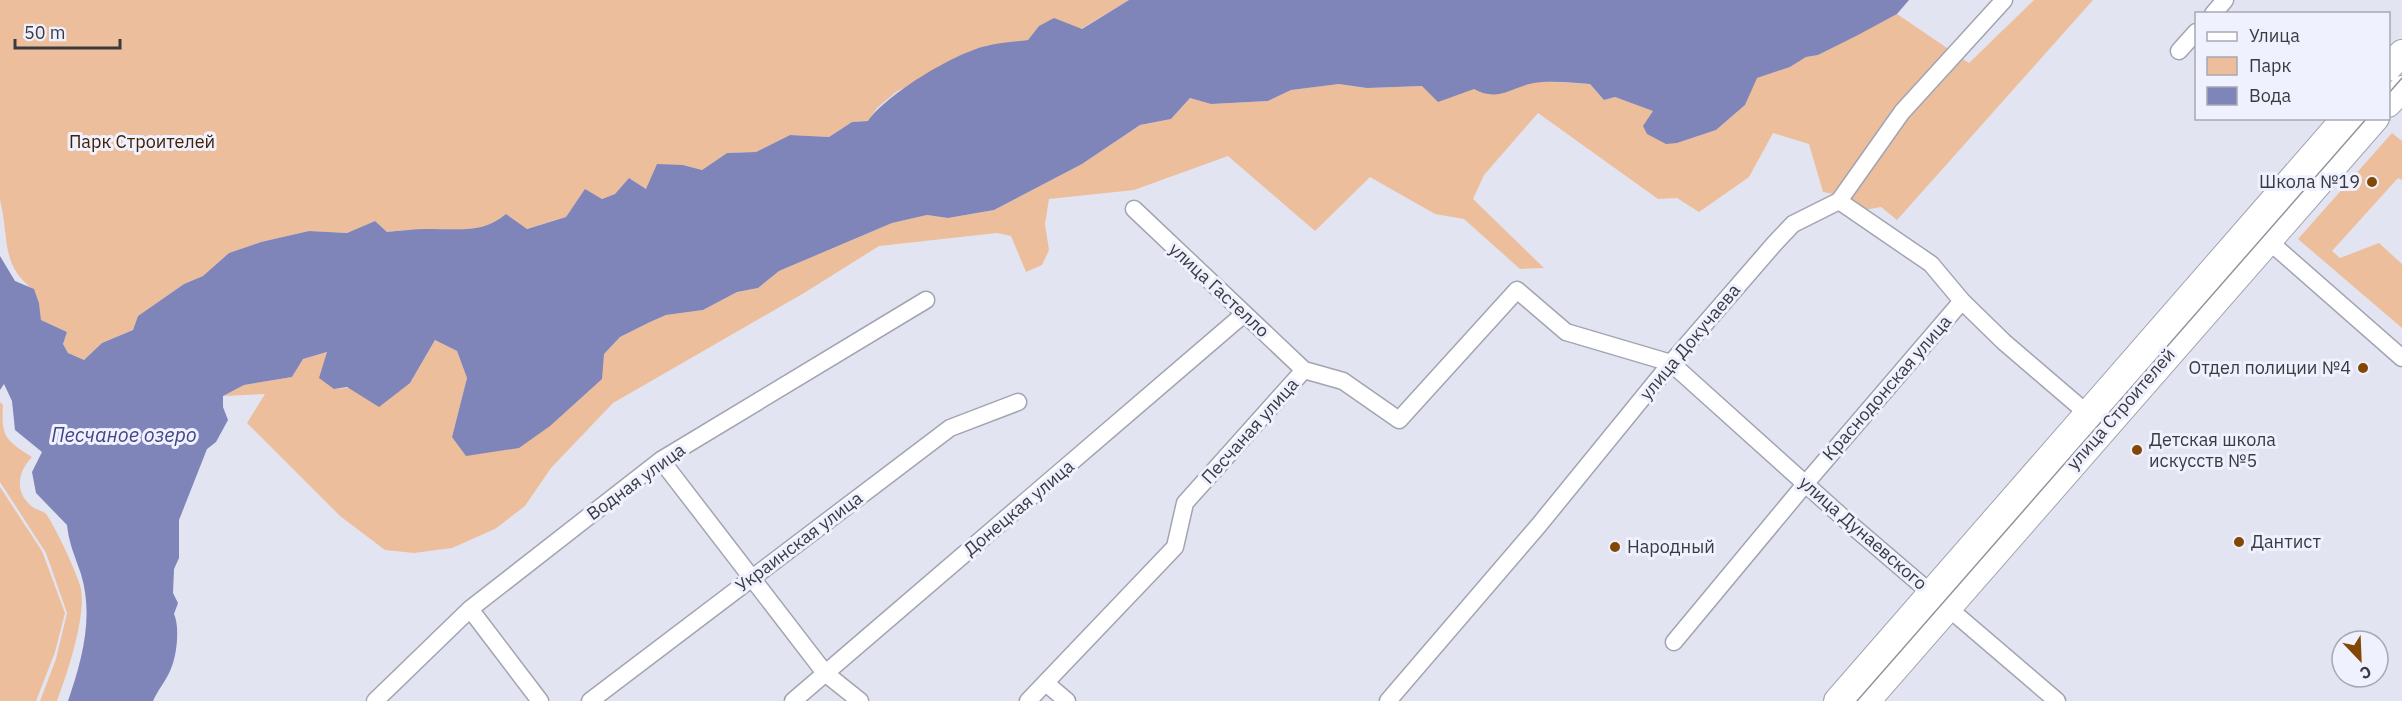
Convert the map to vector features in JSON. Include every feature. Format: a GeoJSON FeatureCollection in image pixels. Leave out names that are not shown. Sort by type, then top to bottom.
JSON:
{"type":"FeatureCollection","features":[{"type":"Feature","properties":{"kind":"main road"},"geometry":{"type":"LineString","coordinates":[[2390,66],[2402,53]]}},
{"type":"Feature","properties":{"kind":"main road"},"geometry":{"type":"LineString","coordinates":[[2390,102],[2402,89]]}},
{"type":"Feature","properties":{"kind":"main road","name":"улица Строителей"},"geometry":{"type":"LineString","coordinates":[[2297,191],[2343,120]]}},
{"type":"Feature","properties":{"kind":"main road","name":"улица Строителей"},"geometry":{"type":"LineString","coordinates":[[1837,701],[1940,600],[2297,191],[2374,120]]}},
{"type":"Feature","properties":{"kind":"main road","name":"улица Строителей"},"geometry":{"type":"LineString","coordinates":[[1867,701],[1940,600]]}},
{"type":"Feature","properties":{"kind":"street","name":"улица Докучаева"},"geometry":{"type":"LineString","coordinates":[[1388,701],[1539,525],[1671,363],[1793,224],[1839,201],[1902,112],[2004,0]]}},
{"type":"Feature","properties":{"kind":"street"},"geometry":{"type":"LineString","coordinates":[[2215,12],[2225,0]]}},
{"type":"Feature","properties":{"kind":"street"},"geometry":{"type":"LineString","coordinates":[[2179,51],[2195,33]]}},
{"type":"Feature","properties":{"kind":"street"},"geometry":{"type":"LineString","coordinates":[[1839,201],[1931,264],[1962,301],[2004,342],[2096,421]]}},
{"type":"Feature","properties":{"kind":"street","name":"улица Гастелло"},"geometry":{"type":"LineString","coordinates":[[1134,209],[1304,370]]}},
{"type":"Feature","properties":{"kind":"street"},"geometry":{"type":"LineString","coordinates":[[2260,234],[2402,358]]}},
{"type":"Feature","properties":{"kind":"street","name":"Песчаная улица"},"geometry":{"type":"LineString","coordinates":[[1028,701],[1047,684],[1175,546],[1185,503],[1304,370],[1343,381],[1399,420],[1517,290],[1566,332],[1671,363]]}},
{"type":"Feature","properties":{"kind":"street","name":"Водная улица"},"geometry":{"type":"LineString","coordinates":[[375,701],[470,609],[661,460],[926,300]]}},
{"type":"Feature","properties":{"kind":"street","name":"Краснодонская улица"},"geometry":{"type":"LineString","coordinates":[[1674,642],[1962,301]]}},
{"type":"Feature","properties":{"kind":"street","name":"Донецкая улица"},"geometry":{"type":"LineString","coordinates":[[793,701],[1244,314]]}},
{"type":"Feature","properties":{"kind":"street","name":"улица Дунаевского"},"geometry":{"type":"LineString","coordinates":[[1671,363],[2057,701]]}},
{"type":"Feature","properties":{"kind":"street","name":"Украинская улица"},"geometry":{"type":"LineString","coordinates":[[590,701],[950,428],[1018,402]]}},
{"type":"Feature","properties":{"kind":"street"},"geometry":{"type":"LineString","coordinates":[[661,460],[825,673],[860,701]]}},
{"type":"Feature","properties":{"kind":"street"},"geometry":{"type":"LineString","coordinates":[[470,609],[540,701]]}},
{"type":"Feature","properties":{"kind":"street"},"geometry":{"type":"LineString","coordinates":[[1047,684],[1067,701]]}},
{"type":"Feature","properties":{"kind":"green space","name":"Парк Строителей"},"geometry":{"type":"Polygon","coordinates":[[[0,0],[1129,0],[1081,29],[1039,26],[1028,40],[985,46],[896,92],[877,108],[868,121],[852,122],[829,137],[790,135],[756,152],[727,153],[702,170],[683,165],[646,189],[629,178],[615,194],[602,199],[585,190],[566,217],[526,229],[506,214],[487,225],[467,229],[387,232],[375,221],[347,233],[309,231],[261,242],[229,253],[203,276],[184,284],[138,316],[133,330],[102,343],[84,360],[68,353],[63,344],[67,332],[41,320],[39,303],[34,290],[16,271],[8,251],[0,200],[0,0]]]}},
{"type":"Feature","properties":{"kind":"green space"},"geometry":{"type":"Polygon","coordinates":[[[2034,0],[2093,0],[1897,220],[1881,207],[1864,210],[1850,197],[1823,192],[1809,144],[1773,133],[1749,177],[1699,212],[1677,198],[1658,199],[1538,113],[1484,175],[1473,199],[1544,268],[1520,269],[1464,219],[1435,214],[1370,177],[1315,231],[1228,156],[1134,190],[1049,199],[1045,224],[1049,250],[1042,265],[1026,272],[1011,236],[997,233],[879,246],[804,293],[613,403],[551,468],[525,506],[495,529],[452,548],[414,553],[385,550],[340,516],[247,423],[265,394],[223,396],[244,385],[292,377],[303,359],[328,352],[334,389],[410,383],[435,340],[457,351],[467,378],[452,437],[604,354],[620,337],[650,322],[666,315],[703,310],[737,292],[758,288],[779,271],[892,223],[927,215],[948,218],[994,210],[1082,164],[1140,125],[1171,119],[1190,98],[1211,104],[1268,101],[1291,90],[1339,84],[1367,88],[1422,86],[1474,89],[1542,81],[1590,84],[1604,100],[1615,97],[1654,111],[1677,143],[1716,130],[1745,105],[1756,78],[1790,67],[1806,57],[1818,55],[1897,14],[1969,63],[2034,0]]]}},
{"type":"Feature","properties":{"kind":"green space","name":"Школа №19"},"geometry":{"type":"Polygon","coordinates":[[[2392,133],[2402,141],[2402,180],[2398,178],[2332,251],[2340,258],[2379,243],[2402,264],[2402,328],[2298,239],[2392,133]]]}},
{"type":"Feature","properties":{"kind":"green space"},"geometry":{"type":"Polygon","coordinates":[[[0,402],[3,405],[3,425],[7,437],[32,457],[21,476],[23,496],[34,508],[46,514],[50,520],[81,589],[81,615],[78,630],[57,701],[40,701],[56,659],[67,613],[46,553],[0,482],[0,402]]]}},
{"type":"Feature","properties":{"kind":"green space"},"geometry":{"type":"Polygon","coordinates":[[[0,487],[42,551],[65,613],[55,652],[36,701],[0,701],[0,487]]]}},
{"type":"Feature","properties":{"kind":"water","name":"Песчаное озеро"},"geometry":{"type":"Polygon","coordinates":[[[1129,0],[1909,0],[1897,14],[1858,35],[1818,55],[1806,57],[1790,67],[1757,78],[1745,105],[1716,130],[1677,143],[1666,144],[1647,134],[1643,126],[1653,111],[1615,97],[1604,100],[1590,84],[1532,83],[1500,94],[1484,93],[1474,89],[1438,102],[1422,86],[1367,88],[1339,84],[1291,90],[1268,101],[1211,104],[1190,98],[1171,119],[1140,125],[1082,164],[994,210],[948,218],[927,215],[892,223],[779,271],[758,288],[737,292],[703,310],[666,315],[620,337],[604,354],[602,379],[550,426],[519,448],[466,456],[452,437],[467,378],[457,351],[435,340],[410,383],[379,407],[347,387],[334,389],[319,378],[327,352],[303,359],[292,377],[244,385],[223,396],[223,407],[228,420],[216,442],[207,449],[179,520],[179,558],[174,569],[173,593],[178,603],[174,614],[177,626],[176,650],[170,671],[153,701],[68,701],[85,638],[85,590],[67,525],[36,493],[32,472],[42,452],[15,430],[12,401],[4,384],[0,390],[0,256],[15,281],[34,289],[41,320],[67,332],[63,344],[68,353],[84,360],[102,343],[133,330],[138,316],[184,284],[203,276],[229,253],[261,242],[309,231],[347,233],[375,221],[387,232],[467,229],[487,225],[506,214],[527,229],[566,217],[585,189],[602,199],[615,194],[629,178],[646,189],[657,164],[683,165],[702,170],[727,153],[756,152],[790,135],[829,137],[852,122],[868,121],[877,110],[905,88],[956,57],[991,45],[1028,40],[1039,26],[1054,18],[1082,29],[1129,0]]]}},
{"type":"Feature","properties":{"kind":"tram line"},"geometry":{"type":"LineString","coordinates":[[2390,92],[2402,78]]}},
{"type":"Feature","properties":{"kind":"tram line"},"geometry":{"type":"LineString","coordinates":[[1857,701],[2365,120]]}},
{"type":"Feature","properties":{"kind":"place","name":"Школа №19"},"geometry":{"type":"Point","coordinates":[2372,182]}},
{"type":"Feature","properties":{"kind":"place","name":"Отдел полиции №4"},"geometry":{"type":"Point","coordinates":[2363,368]}},
{"type":"Feature","properties":{"kind":"place","name":"Детская школа искусств №5"},"geometry":{"type":"Point","coordinates":[2137,450]}},
{"type":"Feature","properties":{"kind":"place","name":"Дантист"},"geometry":{"type":"Point","coordinates":[2239,542]}},
{"type":"Feature","properties":{"kind":"place","name":"Народный"},"geometry":{"type":"Point","coordinates":[1615,547]}}]}
